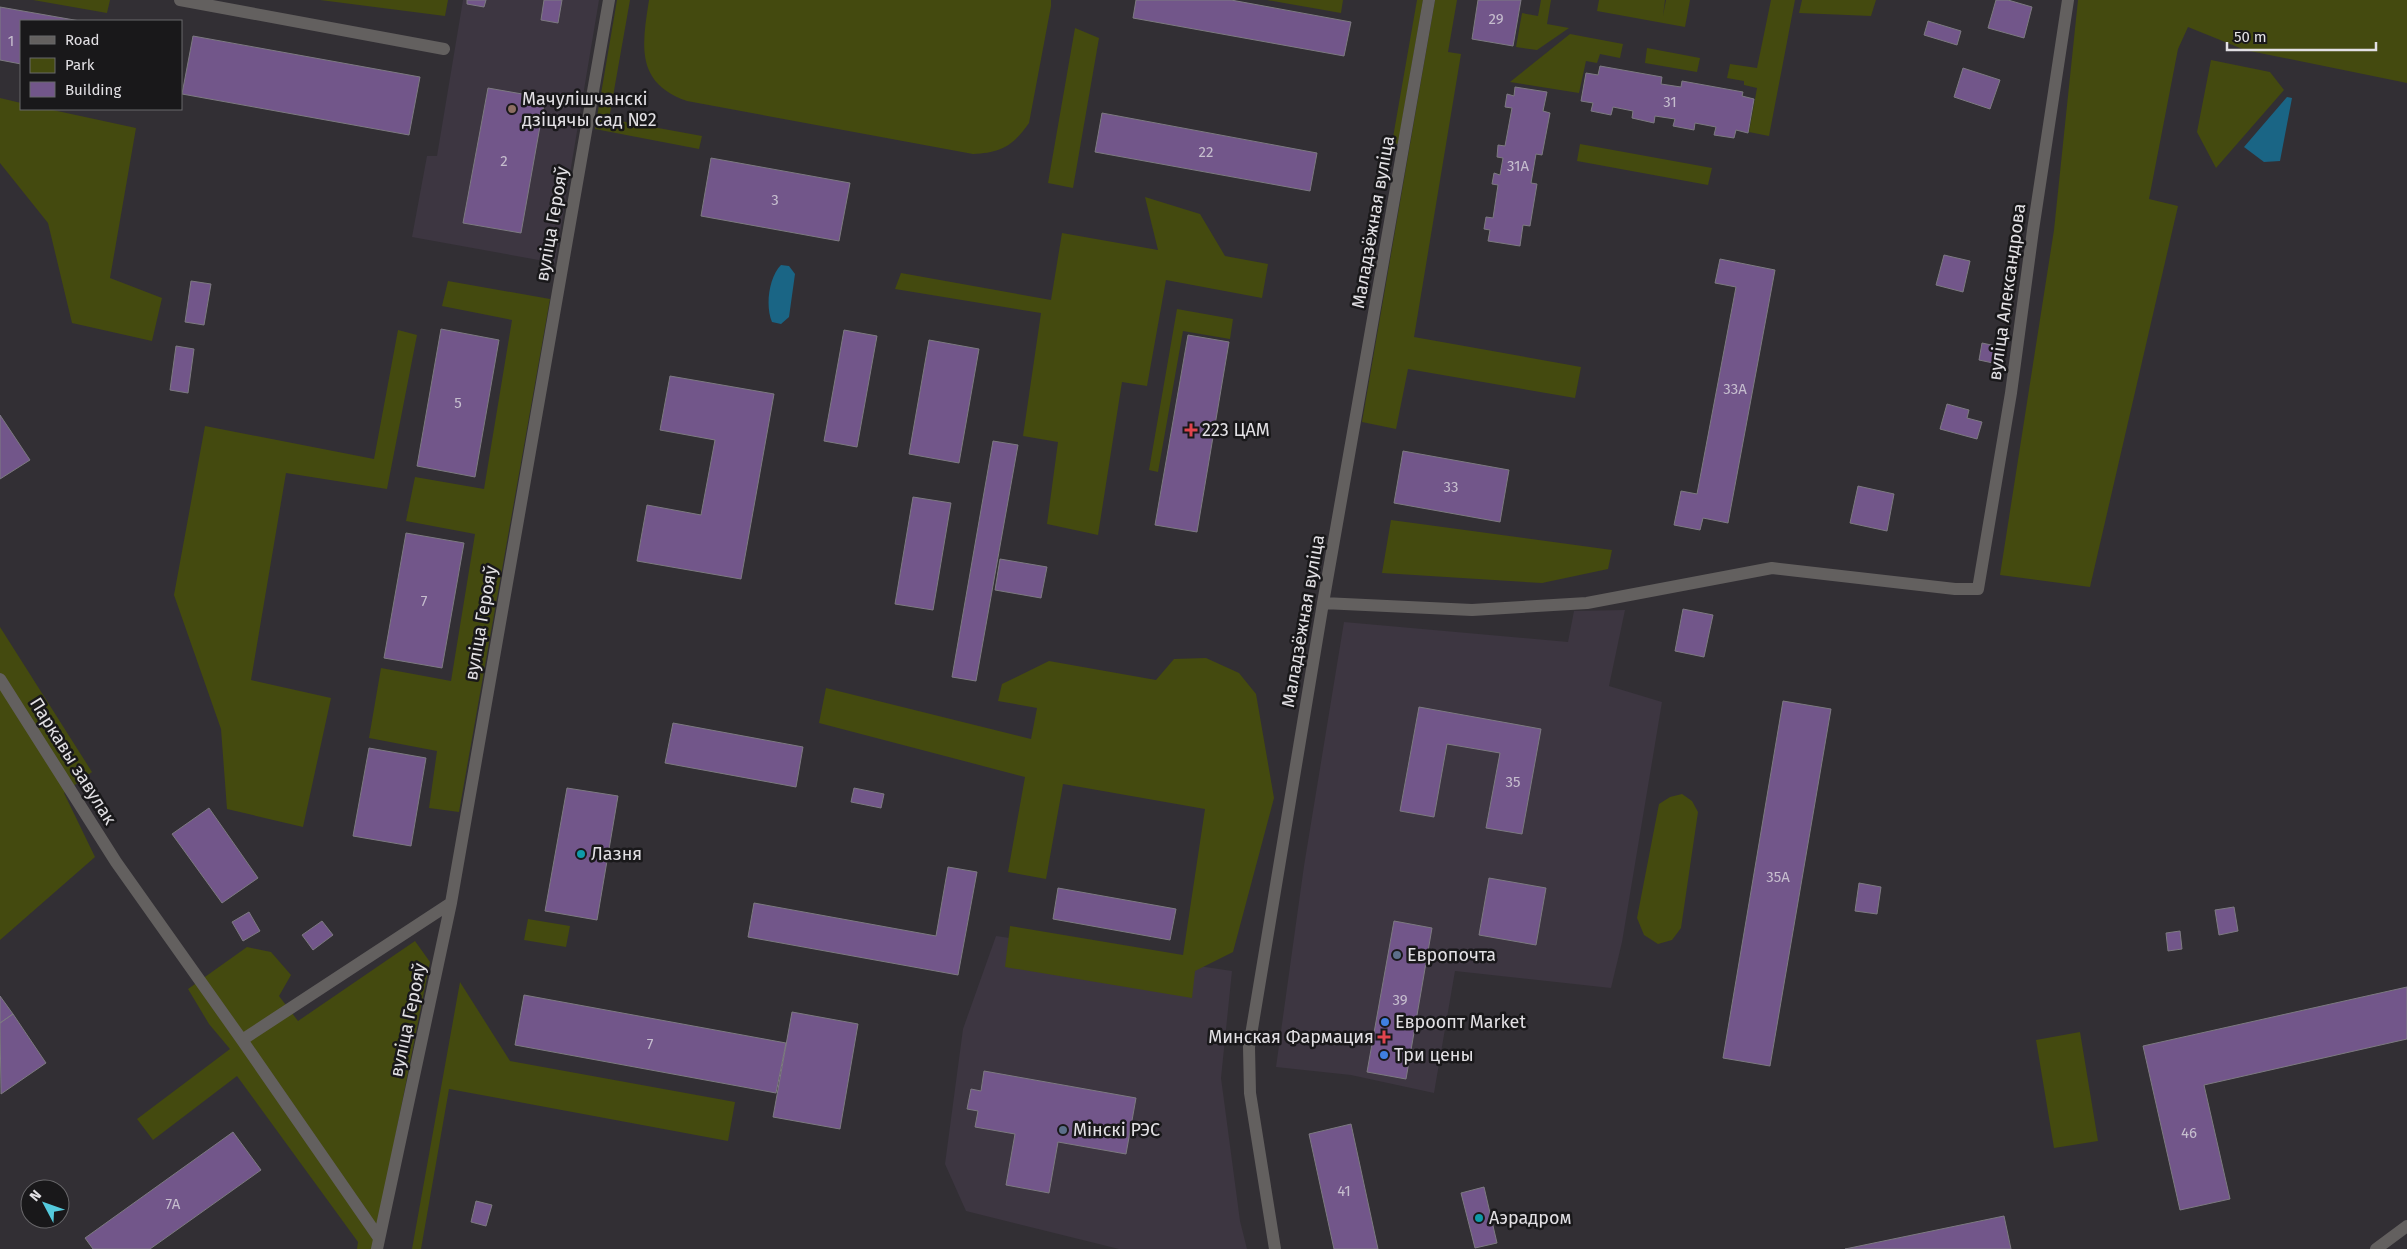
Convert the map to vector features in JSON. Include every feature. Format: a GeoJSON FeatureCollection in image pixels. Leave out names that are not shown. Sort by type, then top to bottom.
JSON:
{"type":"FeatureCollection","features":[{"type":"Feature","properties":{"kind":"street"},"geometry":{"type":"LineString","coordinates":[[180,0],[444,49]]}},
{"type":"Feature","properties":{"kind":"street","name":"вуліца Герояў"},"geometry":{"type":"LineString","coordinates":[[378,1244],[451,903],[609,0]]}},
{"type":"Feature","properties":{"kind":"street","name":"Маладзёжная вуліца"},"geometry":{"type":"LineString","coordinates":[[1275,1249],[1250,1093],[1249,1047],[1323,603],[1429,0]]}},
{"type":"Feature","properties":{"kind":"street","name":"вуліца Александрова"},"geometry":{"type":"LineString","coordinates":[[1323,603],[1472,610],[1587,603],[1772,568],[1955,589],[1978,589],[2011,393],[2033,230],[2068,0]]}},
{"type":"Feature","properties":{"kind":"street","name":"Паркавы завулак"},"geometry":{"type":"LineString","coordinates":[[0,679],[116,862],[242,1040],[378,1244]]}},
{"type":"Feature","properties":{"kind":"street"},"geometry":{"type":"LineString","coordinates":[[242,1040],[451,903]]}},
{"type":"Feature","properties":{"kind":"street"},"geometry":{"type":"LineString","coordinates":[[2376,1249],[2407,1226]]}},
{"type":"Feature","properties":{"kind":"shaded area","name":"Мачулішчанскі дзіцячы сад №2"},"geometry":{"type":"Polygon","coordinates":[[[463,0],[599,0],[555,263],[412,237],[427,156],[437,156],[463,0]]]}},
{"type":"Feature","properties":{"kind":"shaded area"},"geometry":{"type":"Polygon","coordinates":[[[1625,610],[1609,686],[1662,702],[1622,942],[1611,988],[1455,971],[1434,1093],[1351,1075],[1276,1067],[1304,866],[1344,622],[1568,642],[1574,611],[1625,610]]]}},
{"type":"Feature","properties":{"kind":"shaded area"},"geometry":{"type":"Polygon","coordinates":[[[996,936],[1232,971],[1221,1078],[1240,1221],[1247,1249],[1119,1249],[966,1211],[945,1164],[963,1029],[996,936]]]}},
{"type":"Feature","properties":{"kind":"green space"},"geometry":{"type":"Polygon","coordinates":[[[33,0],[110,0],[107,13],[33,0]]]}},
{"type":"Feature","properties":{"kind":"green space"},"geometry":{"type":"Polygon","coordinates":[[[320,0],[448,0],[445,16],[320,0]]]}},
{"type":"Feature","properties":{"kind":"green space"},"geometry":{"type":"Polygon","coordinates":[[[617,0],[630,0],[609,119],[702,136],[699,149],[595,129],[617,0]]]}},
{"type":"Feature","properties":{"kind":"green space"},"geometry":{"type":"Polygon","coordinates":[[[649,0],[1051,0],[1051,6],[1029,123],[1012,143],[1005,147],[991,152],[973,154],[687,101],[670,93],[658,84],[650,73],[646,61],[644,47],[649,0]]]}},
{"type":"Feature","properties":{"kind":"green space"},"geometry":{"type":"Polygon","coordinates":[[[1267,0],[1343,0],[1341,13],[1267,0]]]}},
{"type":"Feature","properties":{"kind":"green space"},"geometry":{"type":"Polygon","coordinates":[[[1417,0],[1423,0],[1398,144],[1392,143],[1417,0]]]}},
{"type":"Feature","properties":{"kind":"green space"},"geometry":{"type":"Polygon","coordinates":[[[1435,0],[1457,0],[1448,52],[1461,54],[1414,337],[1581,367],[1575,398],[1408,369],[1396,429],[1362,422],[1435,0]]]}},
{"type":"Feature","properties":{"kind":"green space"},"geometry":{"type":"Polygon","coordinates":[[[1541,0],[1551,0],[1547,24],[1569,28],[1537,50],[1516,47],[1522,13],[1538,16],[1541,0]]]}},
{"type":"Feature","properties":{"kind":"green space"},"geometry":{"type":"Polygon","coordinates":[[[1599,0],[1665,0],[1663,16],[1666,0],[1690,0],[1685,27],[1597,11],[1599,0]]]}},
{"type":"Feature","properties":{"kind":"green space"},"geometry":{"type":"Polygon","coordinates":[[[1771,0],[1795,0],[1769,136],[1749,132],[1757,88],[1744,85],[1744,81],[1727,78],[1730,64],[1757,68],[1771,0]]]}},
{"type":"Feature","properties":{"kind":"green space"},"geometry":{"type":"Polygon","coordinates":[[[1802,0],[1876,0],[1871,16],[1799,13],[1802,0]]]}},
{"type":"Feature","properties":{"kind":"green space"},"geometry":{"type":"Polygon","coordinates":[[[2078,0],[2407,0],[2407,83],[2245,50],[2188,27],[2178,49],[2149,199],[2178,206],[2090,587],[2000,575],[2054,230],[2078,0]]]}},
{"type":"Feature","properties":{"kind":"green space"},"geometry":{"type":"Polygon","coordinates":[[[1075,28],[1099,38],[1073,188],[1048,183],[1075,28]]]}},
{"type":"Feature","properties":{"kind":"green space"},"geometry":{"type":"Polygon","coordinates":[[[1570,34],[1623,44],[1620,58],[1600,54],[1597,63],[1586,61],[1579,93],[1510,82],[1570,34]]]}},
{"type":"Feature","properties":{"kind":"green space"},"geometry":{"type":"Polygon","coordinates":[[[1647,48],[1700,58],[1697,72],[1645,63],[1647,48]]]}},
{"type":"Feature","properties":{"kind":"green space"},"geometry":{"type":"Polygon","coordinates":[[[2211,60],[2270,72],[2284,90],[2216,168],[2197,132],[2211,60]]]}},
{"type":"Feature","properties":{"kind":"green space"},"geometry":{"type":"Polygon","coordinates":[[[0,98],[20,103],[20,110],[53,110],[136,128],[110,278],[162,298],[152,341],[72,323],[48,223],[0,163],[0,98]]]}},
{"type":"Feature","properties":{"kind":"green space"},"geometry":{"type":"Polygon","coordinates":[[[1580,144],[1712,168],[1708,185],[1577,161],[1580,144]]]}},
{"type":"Feature","properties":{"kind":"green space"},"geometry":{"type":"Polygon","coordinates":[[[1145,197],[1200,214],[1225,256],[1268,264],[1262,298],[1166,280],[1147,386],[1122,382],[1098,535],[1047,524],[1058,442],[1023,436],[1041,313],[895,289],[901,273],[1051,300],[1062,233],[1158,250],[1145,197]]]}},
{"type":"Feature","properties":{"kind":"green space"},"geometry":{"type":"Polygon","coordinates":[[[448,281],[550,299],[459,812],[429,808],[437,751],[369,738],[381,668],[451,681],[475,534],[406,521],[415,477],[484,489],[512,320],[442,306],[448,281]]]}},
{"type":"Feature","properties":{"kind":"green space"},"geometry":{"type":"Polygon","coordinates":[[[1177,309],[1233,319],[1230,339],[1183,331],[1158,472],[1149,470],[1177,309]]]}},
{"type":"Feature","properties":{"kind":"green space"},"geometry":{"type":"Polygon","coordinates":[[[398,330],[417,335],[387,489],[286,473],[251,680],[331,698],[303,827],[227,809],[221,729],[174,595],[205,426],[374,459],[398,330]]]}},
{"type":"Feature","properties":{"kind":"green space"},"geometry":{"type":"Polygon","coordinates":[[[1391,520],[1612,550],[1608,569],[1542,583],[1382,573],[1391,520]]]}},
{"type":"Feature","properties":{"kind":"green space"},"geometry":{"type":"Polygon","coordinates":[[[0,627],[92,772],[64,793],[95,857],[0,940],[0,627]]]}},
{"type":"Feature","properties":{"kind":"green space"},"geometry":{"type":"Polygon","coordinates":[[[1206,658],[1239,673],[1256,694],[1274,798],[1233,952],[1195,971],[1192,998],[1005,967],[1010,926],[1183,955],[1205,809],[1063,784],[1046,879],[1008,872],[1025,777],[819,723],[826,688],[1031,739],[1037,708],[998,701],[1002,684],[1049,661],[1156,680],[1174,659],[1206,658]]]}},
{"type":"Feature","properties":{"kind":"green space"},"geometry":{"type":"Polygon","coordinates":[[[1682,794],[1692,801],[1698,812],[1681,928],[1672,940],[1658,944],[1644,935],[1637,918],[1659,804],[1670,797],[1682,794]]]}},
{"type":"Feature","properties":{"kind":"green space"},"geometry":{"type":"Polygon","coordinates":[[[528,919],[570,926],[566,947],[524,940],[528,919]]]}},
{"type":"Feature","properties":{"kind":"green space"},"geometry":{"type":"Polygon","coordinates":[[[415,941],[430,962],[373,1249],[357,1249],[358,1242],[237,1076],[153,1140],[137,1119],[230,1049],[209,1024],[188,989],[247,947],[271,952],[291,975],[279,996],[298,1021],[415,941]]]}},
{"type":"Feature","properties":{"kind":"green space"},"geometry":{"type":"Polygon","coordinates":[[[460,982],[510,1061],[735,1102],[728,1141],[449,1089],[421,1249],[412,1249],[460,982]]]}},
{"type":"Feature","properties":{"kind":"green space"},"geometry":{"type":"Polygon","coordinates":[[[2080,1032],[2098,1141],[2054,1148],[2036,1040],[2080,1032]]]}},
{"type":"Feature","properties":{"kind":"water"},"geometry":{"type":"Polygon","coordinates":[[[2287,97],[2292,98],[2280,161],[2264,162],[2244,147],[2287,97]]]}},
{"type":"Feature","properties":{"kind":"water"},"geometry":{"type":"Polygon","coordinates":[[[781,265],[789,266],[795,274],[789,317],[781,324],[772,322],[769,308],[769,292],[777,270],[781,265]]]}},
{"type":"Feature","properties":{"kind":"building"},"geometry":{"type":"Polygon","coordinates":[[[467,0],[486,0],[484,7],[467,4],[467,0]]]}},
{"type":"Feature","properties":{"kind":"building"},"geometry":{"type":"Polygon","coordinates":[[[544,0],[562,0],[558,23],[541,20],[544,0]]]}},
{"type":"Feature","properties":{"kind":"building"},"geometry":{"type":"Polygon","coordinates":[[[1136,0],[1231,0],[1351,22],[1344,56],[1133,18],[1136,0]]]}},
{"type":"Feature","properties":{"kind":"building"},"geometry":{"type":"Polygon","coordinates":[[[1478,0],[1521,0],[1513,46],[1472,39],[1478,0]]]}},
{"type":"Feature","properties":{"kind":"building"},"geometry":{"type":"Polygon","coordinates":[[[1996,0],[2008,0],[2032,7],[2024,38],[1988,28],[1996,0]]]}},
{"type":"Feature","properties":{"kind":"building"},"geometry":{"type":"Polygon","coordinates":[[[0,7],[74,20],[20,20],[20,64],[0,60],[0,7]]]}},
{"type":"Feature","properties":{"kind":"building"},"geometry":{"type":"Polygon","coordinates":[[[1928,21],[1961,31],[1957,45],[1924,35],[1928,21]]]}},
{"type":"Feature","properties":{"kind":"building"},"geometry":{"type":"Polygon","coordinates":[[[193,36],[420,77],[409,135],[182,94],[193,36]]]}},
{"type":"Feature","properties":{"kind":"building"},"geometry":{"type":"Polygon","coordinates":[[[1600,66],[1662,77],[1661,84],[1681,87],[1682,81],[1743,92],[1742,96],[1754,99],[1748,133],[1736,130],[1734,138],[1714,135],[1716,127],[1695,123],[1694,130],[1673,126],[1675,119],[1655,116],[1654,123],[1632,118],[1633,111],[1613,107],[1611,115],[1591,111],[1593,103],[1581,101],[1586,73],[1598,75],[1600,66]]]}},
{"type":"Feature","properties":{"kind":"building"},"geometry":{"type":"Polygon","coordinates":[[[1963,68],[2000,80],[1990,109],[1954,97],[1963,68]]]}},
{"type":"Feature","properties":{"kind":"building"},"geometry":{"type":"Polygon","coordinates":[[[1515,87],[1547,92],[1543,111],[1550,113],[1542,155],[1536,154],[1531,183],[1537,184],[1530,226],[1523,225],[1520,246],[1488,241],[1490,230],[1484,229],[1486,217],[1493,218],[1498,185],[1492,184],[1494,173],[1500,175],[1503,158],[1497,157],[1498,145],[1505,146],[1512,108],[1505,107],[1507,94],[1514,96],[1515,87]]]}},
{"type":"Feature","properties":{"kind":"building","name":"Мачулішчанскі дзіцячы сад №2"},"geometry":{"type":"Polygon","coordinates":[[[488,88],[545,98],[521,233],[463,223],[488,88]]]}},
{"type":"Feature","properties":{"kind":"building"},"geometry":{"type":"Polygon","coordinates":[[[1102,113],[1317,153],[1310,191],[1095,152],[1102,113]]]}},
{"type":"Feature","properties":{"kind":"building"},"geometry":{"type":"Polygon","coordinates":[[[711,158],[850,183],[839,241],[701,216],[711,158]]]}},
{"type":"Feature","properties":{"kind":"building"},"geometry":{"type":"Polygon","coordinates":[[[1944,255],[1970,261],[1963,292],[1936,285],[1944,255]]]}},
{"type":"Feature","properties":{"kind":"building"},"geometry":{"type":"Polygon","coordinates":[[[1720,259],[1775,270],[1728,523],[1703,518],[1700,530],[1674,525],[1681,491],[1697,494],[1736,287],[1715,283],[1720,259]]]}},
{"type":"Feature","properties":{"kind":"building"},"geometry":{"type":"Polygon","coordinates":[[[191,281],[211,284],[204,325],[185,322],[191,281]]]}},
{"type":"Feature","properties":{"kind":"building"},"geometry":{"type":"Polygon","coordinates":[[[441,329],[499,340],[475,477],[417,466],[441,329]]]}},
{"type":"Feature","properties":{"kind":"building"},"geometry":{"type":"Polygon","coordinates":[[[844,330],[877,336],[857,447],[824,441],[844,330]]]}},
{"type":"Feature","properties":{"kind":"building"},"geometry":{"type":"Polygon","coordinates":[[[1188,335],[1229,342],[1197,532],[1155,525],[1188,335]]]}},
{"type":"Feature","properties":{"kind":"building"},"geometry":{"type":"Polygon","coordinates":[[[929,340],[979,349],[959,463],[909,454],[929,340]]]}},
{"type":"Feature","properties":{"kind":"building"},"geometry":{"type":"Polygon","coordinates":[[[1982,343],[1996,346],[1993,363],[1979,360],[1982,343]]]}},
{"type":"Feature","properties":{"kind":"building"},"geometry":{"type":"Polygon","coordinates":[[[176,346],[194,349],[188,393],[170,390],[176,346]]]}},
{"type":"Feature","properties":{"kind":"building"},"geometry":{"type":"Polygon","coordinates":[[[670,376],[774,394],[741,579],[637,561],[647,505],[701,515],[715,440],[660,430],[670,376]]]}},
{"type":"Feature","properties":{"kind":"building"},"geometry":{"type":"Polygon","coordinates":[[[1947,404],[1969,410],[1967,418],[1982,422],[1977,439],[1940,429],[1947,404]]]}},
{"type":"Feature","properties":{"kind":"building"},"geometry":{"type":"Polygon","coordinates":[[[0,415],[30,460],[0,479],[0,415]]]}},
{"type":"Feature","properties":{"kind":"building"},"geometry":{"type":"Polygon","coordinates":[[[993,441],[1018,445],[976,681],[952,677],[993,441]]]}},
{"type":"Feature","properties":{"kind":"building"},"geometry":{"type":"Polygon","coordinates":[[[1403,451],[1509,470],[1500,522],[1394,503],[1403,451]]]}},
{"type":"Feature","properties":{"kind":"building"},"geometry":{"type":"Polygon","coordinates":[[[1858,486],[1894,494],[1887,531],[1850,523],[1858,486]]]}},
{"type":"Feature","properties":{"kind":"building"},"geometry":{"type":"Polygon","coordinates":[[[913,497],[951,503],[933,610],[895,604],[913,497]]]}},
{"type":"Feature","properties":{"kind":"building"},"geometry":{"type":"Polygon","coordinates":[[[406,533],[464,543],[442,668],[384,658],[406,533]]]}},
{"type":"Feature","properties":{"kind":"building"},"geometry":{"type":"Polygon","coordinates":[[[1000,559],[1047,567],[1041,598],[995,590],[1000,559]]]}},
{"type":"Feature","properties":{"kind":"building"},"geometry":{"type":"Polygon","coordinates":[[[1683,609],[1713,615],[1704,657],[1675,651],[1683,609]]]}},
{"type":"Feature","properties":{"kind":"building"},"geometry":{"type":"Polygon","coordinates":[[[1783,701],[1831,709],[1770,1066],[1723,1058],[1783,701]]]}},
{"type":"Feature","properties":{"kind":"building"},"geometry":{"type":"Polygon","coordinates":[[[1419,707],[1541,729],[1522,834],[1486,828],[1500,753],[1447,744],[1434,817],[1400,811],[1419,707]]]}},
{"type":"Feature","properties":{"kind":"building"},"geometry":{"type":"Polygon","coordinates":[[[673,723],[803,747],[796,787],[665,763],[673,723]]]}},
{"type":"Feature","properties":{"kind":"building"},"geometry":{"type":"Polygon","coordinates":[[[369,748],[426,758],[411,846],[353,836],[369,748]]]}},
{"type":"Feature","properties":{"kind":"building","name":"Лазня"},"geometry":{"type":"Polygon","coordinates":[[[567,788],[618,796],[597,920],[545,911],[567,788]]]}},
{"type":"Feature","properties":{"kind":"building"},"geometry":{"type":"Polygon","coordinates":[[[854,788],[884,794],[881,808],[851,802],[854,788]]]}},
{"type":"Feature","properties":{"kind":"building"},"geometry":{"type":"Polygon","coordinates":[[[209,808],[258,878],[222,903],[172,834],[209,808]]]}},
{"type":"Feature","properties":{"kind":"building"},"geometry":{"type":"Polygon","coordinates":[[[948,867],[977,872],[958,975],[748,937],[754,903],[936,936],[948,867]]]}},
{"type":"Feature","properties":{"kind":"building"},"geometry":{"type":"Polygon","coordinates":[[[1489,878],[1546,888],[1536,945],[1479,935],[1489,878]]]}},
{"type":"Feature","properties":{"kind":"building"},"geometry":{"type":"Polygon","coordinates":[[[1859,883],[1881,887],[1877,914],[1855,911],[1859,883]]]}},
{"type":"Feature","properties":{"kind":"building"},"geometry":{"type":"Polygon","coordinates":[[[1058,888],[1176,909],[1170,940],[1053,919],[1058,888]]]}},
{"type":"Feature","properties":{"kind":"building"},"geometry":{"type":"Polygon","coordinates":[[[2234,907],[2238,931],[2219,935],[2215,910],[2234,907]]]}},
{"type":"Feature","properties":{"kind":"building"},"geometry":{"type":"Polygon","coordinates":[[[249,912],[260,931],[243,941],[232,922],[249,912]]]}},
{"type":"Feature","properties":{"kind":"building"},"geometry":{"type":"Polygon","coordinates":[[[322,921],[333,935],[313,950],[302,935],[322,921]]]}},
{"type":"Feature","properties":{"kind":"building"},"geometry":{"type":"Polygon","coordinates":[[[1394,921],[1432,928],[1406,1079],[1367,1072],[1394,921]]]}},
{"type":"Feature","properties":{"kind":"building"},"geometry":{"type":"Polygon","coordinates":[[[2180,931],[2182,949],[2168,951],[2166,933],[2180,931]]]}},
{"type":"Feature","properties":{"kind":"building"},"geometry":{"type":"Polygon","coordinates":[[[2407,987],[2407,1039],[2204,1085],[2230,1199],[2180,1210],[2143,1046],[2407,987]]]}},
{"type":"Feature","properties":{"kind":"building"},"geometry":{"type":"Polygon","coordinates":[[[524,995],[786,1043],[776,1093],[515,1045],[524,995]]]}},
{"type":"Feature","properties":{"kind":"building"},"geometry":{"type":"Polygon","coordinates":[[[0,996],[13,1014],[0,1023],[0,996]]]}},
{"type":"Feature","properties":{"kind":"building"},"geometry":{"type":"Polygon","coordinates":[[[792,1012],[858,1024],[840,1129],[773,1117],[792,1012]]]}},
{"type":"Feature","properties":{"kind":"building"},"geometry":{"type":"Polygon","coordinates":[[[13,1014],[46,1063],[1,1094],[0,1023],[13,1014]]]}},
{"type":"Feature","properties":{"kind":"building","name":"Мінскі РЭС"},"geometry":{"type":"Polygon","coordinates":[[[984,1071],[1136,1098],[1126,1154],[1058,1142],[1049,1193],[1006,1185],[1015,1134],[975,1127],[978,1111],[967,1109],[971,1089],[981,1091],[984,1071]]]}},
{"type":"Feature","properties":{"kind":"building"},"geometry":{"type":"Polygon","coordinates":[[[1351,1124],[1378,1249],[1334,1249],[1309,1134],[1351,1124]]]}},
{"type":"Feature","properties":{"kind":"building"},"geometry":{"type":"Polygon","coordinates":[[[233,1132],[261,1170],[150,1249],[93,1249],[85,1238],[233,1132]]]}},
{"type":"Feature","properties":{"kind":"building","name":"Аэрадром"},"geometry":{"type":"Polygon","coordinates":[[[1484,1187],[1497,1243],[1475,1248],[1461,1193],[1484,1187]]]}},
{"type":"Feature","properties":{"kind":"building"},"geometry":{"type":"Polygon","coordinates":[[[476,1201],[492,1205],[486,1226],[471,1222],[476,1201]]]}},
{"type":"Feature","properties":{"kind":"building"},"geometry":{"type":"Polygon","coordinates":[[[2004,1216],[2011,1249],[1845,1249],[2004,1216]]]}},
{"type":"Feature","properties":{"kind":"place","name":"Мачулішчанскі дзіцячы сад №2"},"geometry":{"type":"Point","coordinates":[512,109]}},
{"type":"Feature","properties":{"kind":"place","name":"223 ЦAM"},"geometry":{"type":"Point","coordinates":[1191,430]}},
{"type":"Feature","properties":{"kind":"place","name":"Лазня"},"geometry":{"type":"Point","coordinates":[581,854]}},
{"type":"Feature","properties":{"kind":"place","name":"Европочта"},"geometry":{"type":"Point","coordinates":[1397,955]}},
{"type":"Feature","properties":{"kind":"place","name":"Евроопт Market"},"geometry":{"type":"Point","coordinates":[1385,1022]}},
{"type":"Feature","properties":{"kind":"place","name":"Минская Фармация"},"geometry":{"type":"Point","coordinates":[1384,1037]}},
{"type":"Feature","properties":{"kind":"place","name":"Три цены"},"geometry":{"type":"Point","coordinates":[1384,1055]}},
{"type":"Feature","properties":{"kind":"place","name":"Мінскі РЭС"},"geometry":{"type":"Point","coordinates":[1063,1130]}},
{"type":"Feature","properties":{"kind":"place","name":"Аэрадром"},"geometry":{"type":"Point","coordinates":[1479,1218]}}]}
